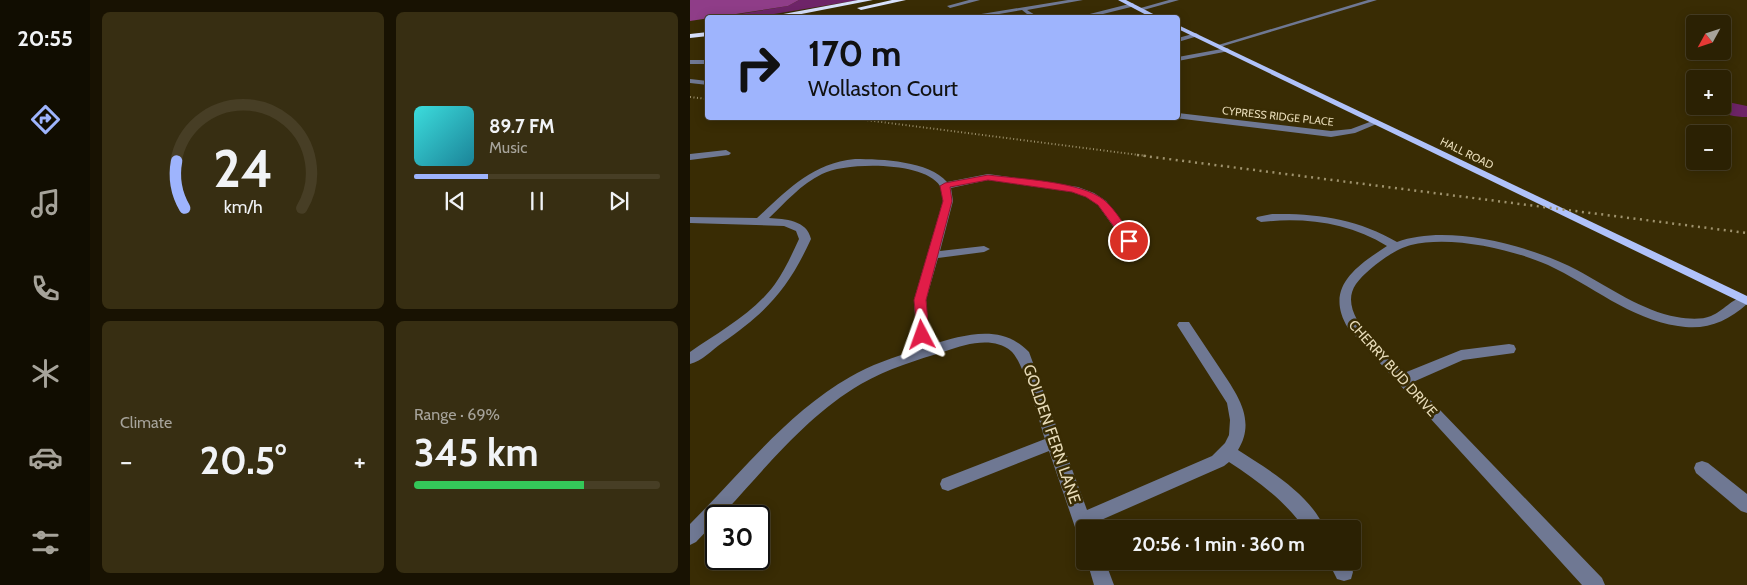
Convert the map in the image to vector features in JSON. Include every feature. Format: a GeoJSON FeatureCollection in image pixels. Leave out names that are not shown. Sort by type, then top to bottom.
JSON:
{"type":"FeatureCollection","features":[{"type":"Feature","properties":{"kind":"highway"},"geometry":{"type":"LineString","coordinates":[[783,15],[870,0]]}},
{"type":"Feature","properties":{"kind":"highway"},"geometry":{"type":"LineString","coordinates":[[824,15],[903,0]]}},
{"type":"Feature","properties":{"kind":"highway"},"geometry":{"type":"LineString","coordinates":[[690,29],[705,26]]}},
{"type":"Feature","properties":{"kind":"highway"},"geometry":{"type":"LineString","coordinates":[[690,36],[705,34]]}},
{"type":"Feature","properties":{"kind":"main road"},"geometry":{"type":"LineString","coordinates":[[1121,0],[1152,15]]}},
{"type":"Feature","properties":{"kind":"main road","name":"HALL ROAD"},"geometry":{"type":"LineString","coordinates":[[1180,28],[1746,300]]}},
{"type":"Feature","properties":{"kind":"street"},"geometry":{"type":"LineString","coordinates":[[979,15],[1076,0]]}},
{"type":"Feature","properties":{"kind":"street"},"geometry":{"type":"LineString","coordinates":[[1140,9],[1176,0]]}},
{"type":"Feature","properties":{"kind":"street"},"geometry":{"type":"LineString","coordinates":[[1180,58],[1222,48],[1374,0]]}},
{"type":"Feature","properties":{"kind":"street"},"geometry":{"type":"LineString","coordinates":[[950,6],[974,1],[992,13]]}},
{"type":"Feature","properties":{"kind":"street"},"geometry":{"type":"LineString","coordinates":[[1094,15],[1132,5]]}},
{"type":"Feature","properties":{"kind":"street"},"geometry":{"type":"LineString","coordinates":[[1026,11],[1032,15]]}},
{"type":"Feature","properties":{"kind":"street"},"geometry":{"type":"LineString","coordinates":[[1180,39],[1196,35]]}},
{"type":"Feature","properties":{"kind":"street"},"geometry":{"type":"LineString","coordinates":[[690,62],[705,62]]}},
{"type":"Feature","properties":{"kind":"street"},"geometry":{"type":"LineString","coordinates":[[690,81],[705,83]]}},
{"type":"Feature","properties":{"kind":"street","name":"CYPRESS RIDGE PLACE"},"geometry":{"type":"LineString","coordinates":[[1180,116],[1331,134],[1352,131],[1375,123]]}},
{"type":"Feature","properties":{"kind":"street"},"geometry":{"type":"LineString","coordinates":[[690,157],[726,152]]}},
{"type":"Feature","properties":{"kind":"street"},"geometry":{"type":"LineString","coordinates":[[690,536],[814,410],[856,380],[878,369],[924,353],[920,300],[948,201],[945,186],[932,174],[911,168],[873,163],[846,164],[815,173],[800,184],[759,222]]}},
{"type":"Feature","properties":{"kind":"street"},"geometry":{"type":"LineString","coordinates":[[945,186],[988,177],[1074,189],[1090,195],[1102,203],[1129,241]]}},
{"type":"Feature","properties":{"kind":"street"},"geometry":{"type":"LineString","coordinates":[[1261,219],[1277,216],[1294,217],[1344,224],[1362,229],[1394,246]]}},
{"type":"Feature","properties":{"kind":"street"},"geometry":{"type":"LineString","coordinates":[[690,220],[794,225],[801,229],[806,239],[786,276],[767,301],[730,331],[690,359]]}},
{"type":"Feature","properties":{"kind":"street","name":"CHERRY BUD DRIVE"},"geometry":{"type":"LineString","coordinates":[[1595,585],[1356,332],[1346,314],[1344,302],[1348,286],[1394,246],[1420,240],[1443,239],[1491,245],[1528,253],[1546,260],[1650,314],[1690,324],[1720,319],[1746,300]]}},
{"type":"Feature","properties":{"kind":"street"},"geometry":{"type":"LineString","coordinates":[[933,255],[984,249]]}},
{"type":"Feature","properties":{"kind":"street"},"geometry":{"type":"LineString","coordinates":[[1094,520],[1218,461],[1229,453],[1235,445],[1238,432],[1238,416],[1234,402],[1184,324]]}},
{"type":"Feature","properties":{"kind":"street","name":"GOLDEN FERN LANE"},"geometry":{"type":"LineString","coordinates":[[924,353],[967,340],[980,339],[1003,340],[1016,346],[1024,356],[1081,520]]}},
{"type":"Feature","properties":{"kind":"street"},"geometry":{"type":"LineString","coordinates":[[1402,380],[1461,355],[1509,349]]}},
{"type":"Feature","properties":{"kind":"street"},"geometry":{"type":"LineString","coordinates":[[948,484],[1055,442]]}},
{"type":"Feature","properties":{"kind":"street"},"geometry":{"type":"LineString","coordinates":[[1229,453],[1277,487],[1299,507],[1309,520]]}},
{"type":"Feature","properties":{"kind":"street"},"geometry":{"type":"LineString","coordinates":[[1702,468],[1747,505]]}},
{"type":"Feature","properties":{"kind":"street"},"geometry":{"type":"LineString","coordinates":[[1099,570],[1104,585]]}},
{"type":"Feature","properties":{"kind":"shaded area"},"geometry":{"type":"Polygon","coordinates":[[[690,0],[799,0],[788,6],[729,15],[705,15],[705,19],[690,21],[690,0]]]}},
{"type":"Feature","properties":{"kind":"shaded area"},"geometry":{"type":"Polygon","coordinates":[[[799,0],[859,0],[768,15],[734,15],[788,6],[799,0]]]}},
{"type":"Feature","properties":{"kind":"shaded area"},"geometry":{"type":"Polygon","coordinates":[[[1731,103],[1747,106],[1747,117],[1729,115],[1731,115],[1731,103]]]}},
{"type":"Feature","properties":{"kind":"railway"},"geometry":{"type":"LineString","coordinates":[[690,97],[705,99]]}},
{"type":"Feature","properties":{"kind":"railway"},"geometry":{"type":"LineString","coordinates":[[866,120],[1147,156]]}},
{"type":"Feature","properties":{"kind":"railway"},"geometry":{"type":"LineString","coordinates":[[1137,155],[1747,233]]}},
{"type":"Feature","properties":{"kind":"route"},"geometry":{"type":"LineString","coordinates":[[922,335],[920,300],[948,201],[945,186],[988,177],[1074,189],[1090,195],[1102,203],[1129,241]]}}]}
